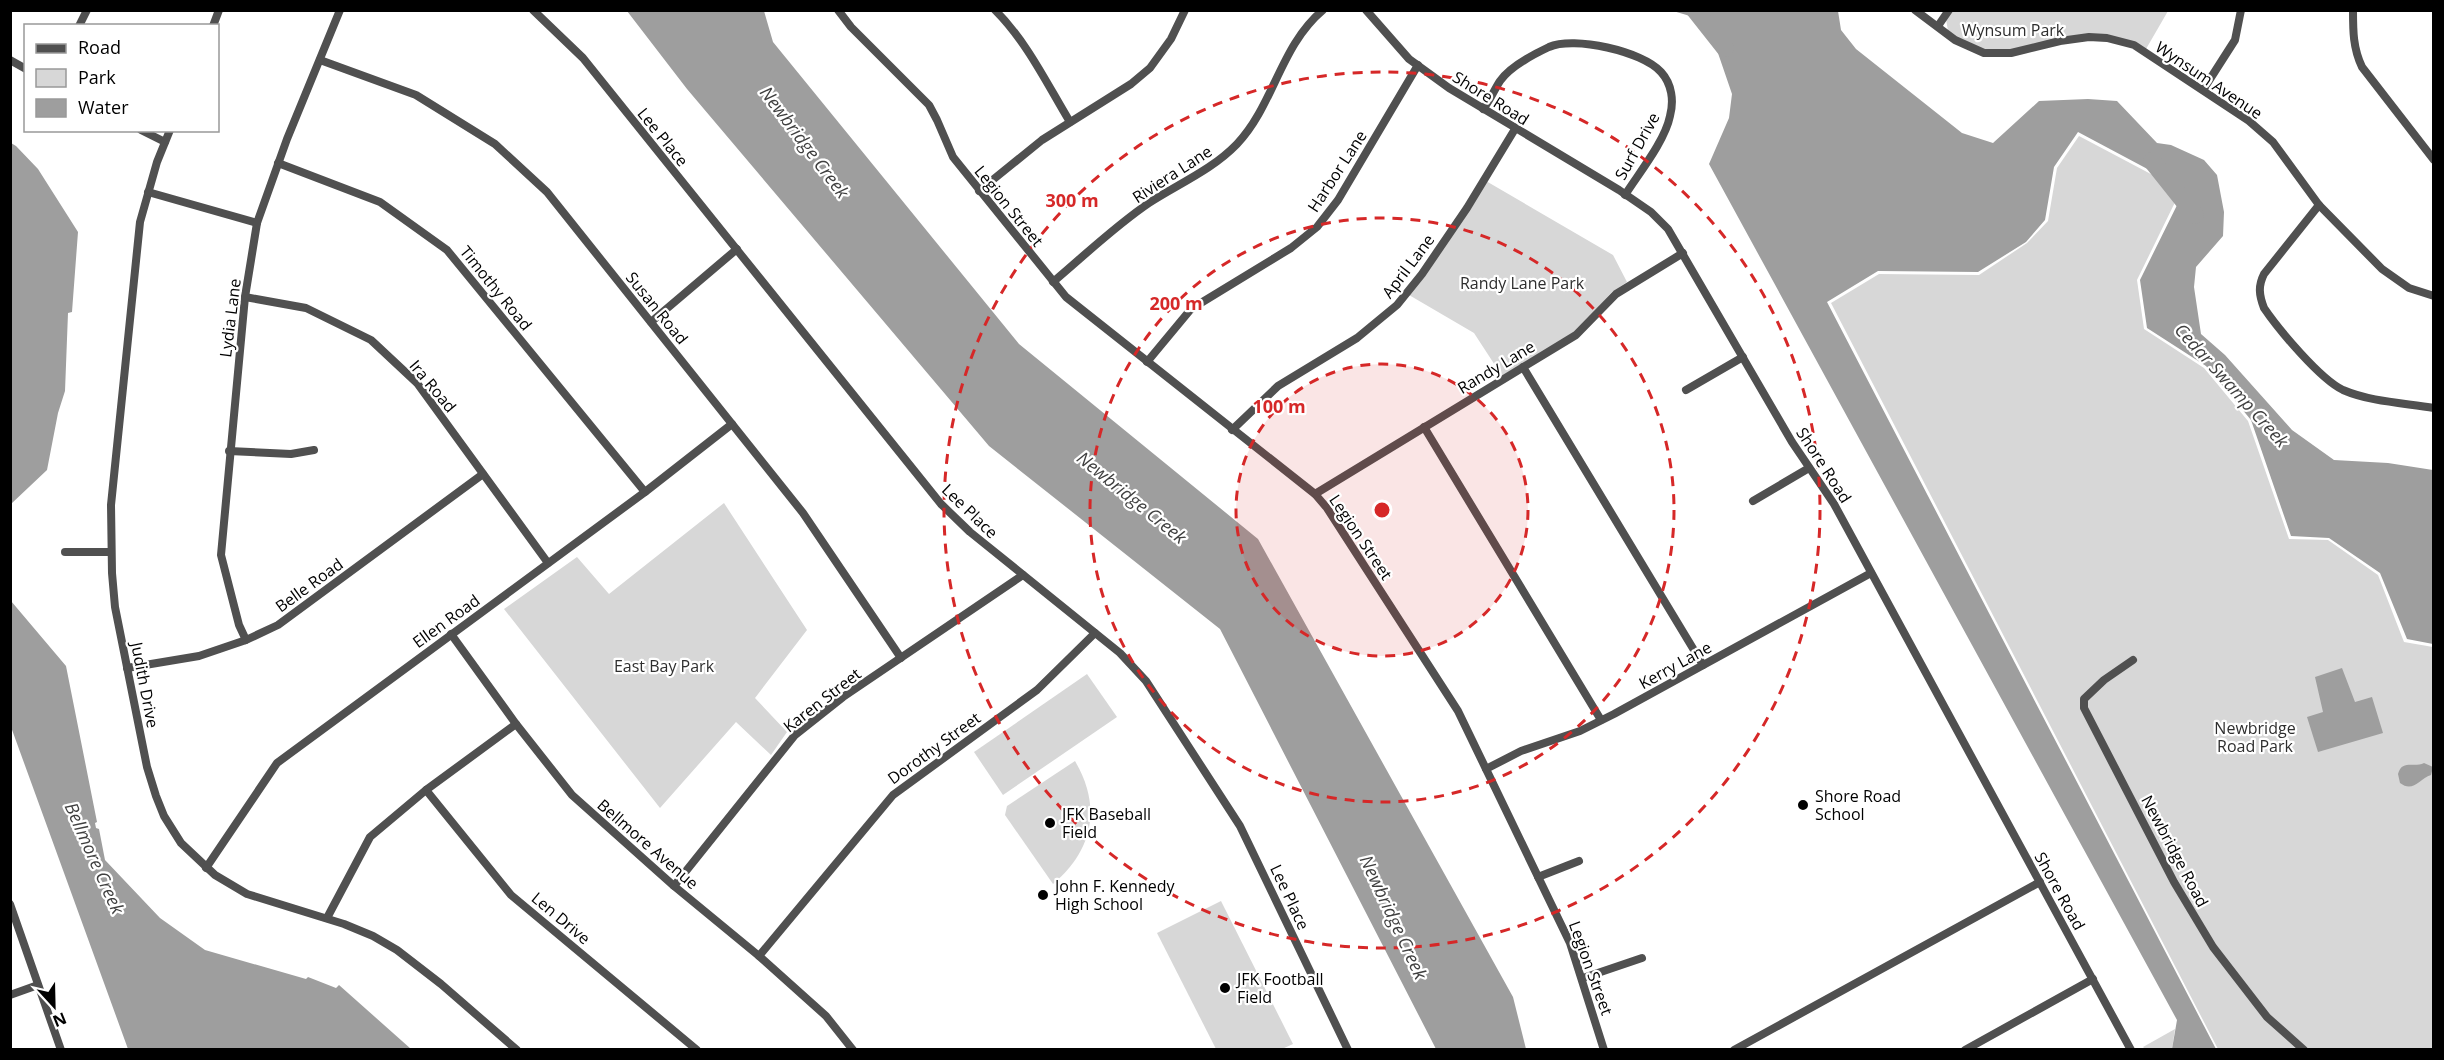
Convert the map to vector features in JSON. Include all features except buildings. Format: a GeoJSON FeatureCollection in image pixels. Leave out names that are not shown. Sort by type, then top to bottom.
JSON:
{"type":"FeatureCollection","features":[{"type":"Feature","properties":{"kind":"street"},"geometry":{"type":"LineString","coordinates":[[80,24],[87,10]]}},
{"type":"Feature","properties":{"kind":"street","name":"Lydia Lane"},"geometry":{"type":"LineString","coordinates":[[246,640],[239,625],[221,555],[245,297],[257,223],[278,163],[340,10]]}},
{"type":"Feature","properties":{"kind":"street","name":"Lee Place"},"geometry":{"type":"LineString","coordinates":[[533,10],[583,58],[941,504],[970,532],[1120,653],[1146,681],[1240,826],[1348,1050]]}},
{"type":"Feature","properties":{"kind":"street","name":"Legion Street"},"geometry":{"type":"LineString","coordinates":[[838,10],[851,27],[929,105],[938,120],[953,158],[1066,297],[1315,494],[1347,537],[1458,711],[1570,943],[1604,1050]]}},
{"type":"Feature","properties":{"kind":"street"},"geometry":{"type":"LineString","coordinates":[[995,10],[1008,23],[1024,46],[1070,122]]}},
{"type":"Feature","properties":{"kind":"street"},"geometry":{"type":"LineString","coordinates":[[979,191],[1042,140],[1131,84],[1150,68],[1171,39],[1185,10]]}},
{"type":"Feature","properties":{"kind":"street","name":"Riviera Lane"},"geometry":{"type":"LineString","coordinates":[[1053,282],[1121,223],[1210,167],[1236,145],[1256,119],[1296,38],[1323,10]]}},
{"type":"Feature","properties":{"kind":"street","name":"Shore Road"},"geometry":{"type":"LineString","coordinates":[[1366,10],[1409,59],[1449,88],[1618,189],[1658,218],[1672,234],[1809,468],[1834,504],[2131,1050]]}},
{"type":"Feature","properties":{"kind":"street","name":"Wynsum Avenue"},"geometry":{"type":"LineString","coordinates":[[1915,10],[1967,47],[1984,53],[2011,53],[2073,39],[2107,38],[2134,45],[2249,121],[2273,142],[2319,205],[2382,269],[2409,288],[2433,296]]}},
{"type":"Feature","properties":{"kind":"street"},"geometry":{"type":"LineString","coordinates":[[1938,26],[1949,10]]}},
{"type":"Feature","properties":{"kind":"street"},"geometry":{"type":"LineString","coordinates":[[2203,90],[2235,40],[2241,10]]}},
{"type":"Feature","properties":{"kind":"street"},"geometry":{"type":"LineString","coordinates":[[2353,10],[2353,38],[2356,54],[2362,67],[2433,160]]}},
{"type":"Feature","properties":{"kind":"street","name":"Surf Drive"},"geometry":{"type":"LineString","coordinates":[[1483,109],[1502,79],[1513,68],[1548,48],[1562,43],[1573,42],[1595,46],[1631,55],[1653,65],[1667,81],[1671,91],[1670,117],[1663,134],[1624,195]]}},
{"type":"Feature","properties":{"kind":"street"},"geometry":{"type":"LineString","coordinates":[[10,60],[24,68]]}},
{"type":"Feature","properties":{"kind":"street","name":"Susan Road"},"geometry":{"type":"LineString","coordinates":[[320,60],[416,95],[495,144],[547,192],[803,513],[900,658]]}},
{"type":"Feature","properties":{"kind":"street","name":"Harbor Lane"},"geometry":{"type":"LineString","coordinates":[[1147,362],[1191,309],[1291,248],[1317,227],[1338,200],[1419,65]]}},
{"type":"Feature","properties":{"kind":"street","name":"April Lane"},"geometry":{"type":"LineString","coordinates":[[1232,430],[1278,386],[1356,338],[1397,305],[1422,274],[1461,217],[1515,129]]}},
{"type":"Feature","properties":{"kind":"street"},"geometry":{"type":"LineString","coordinates":[[145,132],[165,142]]}},
{"type":"Feature","properties":{"kind":"street","name":"Judith Drive"},"geometry":{"type":"LineString","coordinates":[[169,132],[140,222],[111,505],[111,552],[115,608],[147,767],[156,796],[171,828],[192,855],[206,868],[247,894],[327,918],[373,936],[397,950],[517,1050]]}},
{"type":"Feature","properties":{"kind":"street","name":"Timothy Road"},"geometry":{"type":"LineString","coordinates":[[278,163],[380,202],[447,250],[645,492]]}},
{"type":"Feature","properties":{"kind":"street"},"geometry":{"type":"LineString","coordinates":[[148,192],[257,223]]}},
{"type":"Feature","properties":{"kind":"street"},"geometry":{"type":"LineString","coordinates":[[2319,205],[2264,274],[2260,282],[2259,296],[2264,308],[2322,375],[2334,385],[2362,396],[2433,408]]}},
{"type":"Feature","properties":{"kind":"street"},"geometry":{"type":"LineString","coordinates":[[651,322],[736,249]]}},
{"type":"Feature","properties":{"kind":"street","name":"Randy Lane"},"geometry":{"type":"LineString","coordinates":[[1315,494],[1576,335],[1626,286],[1683,253]]}},
{"type":"Feature","properties":{"kind":"street","name":"Ira Road"},"geometry":{"type":"LineString","coordinates":[[245,297],[306,308],[371,340],[417,383],[548,563]]}},
{"type":"Feature","properties":{"kind":"street"},"geometry":{"type":"LineString","coordinates":[[1686,390],[1743,357]]}},
{"type":"Feature","properties":{"kind":"street"},"geometry":{"type":"LineString","coordinates":[[1523,368],[1703,665]]}},
{"type":"Feature","properties":{"kind":"street","name":"Ellen Road"},"geometry":{"type":"LineString","coordinates":[[206,868],[278,763],[645,492],[732,424]]}},
{"type":"Feature","properties":{"kind":"street"},"geometry":{"type":"LineString","coordinates":[[1424,427],[1601,720]]}},
{"type":"Feature","properties":{"kind":"street"},"geometry":{"type":"LineString","coordinates":[[230,451],[291,454],[314,450]]}},
{"type":"Feature","properties":{"kind":"street"},"geometry":{"type":"LineString","coordinates":[[1753,501],[1809,468]]}},
{"type":"Feature","properties":{"kind":"street","name":"Belle Road"},"geometry":{"type":"LineString","coordinates":[[128,668],[199,656],[246,640],[278,625],[483,474]]}},
{"type":"Feature","properties":{"kind":"street"},"geometry":{"type":"LineString","coordinates":[[65,552],[111,552]]}},
{"type":"Feature","properties":{"kind":"street","name":"Kerry Lane"},"geometry":{"type":"LineString","coordinates":[[1486,769],[1521,752],[1580,731],[1614,714],[1871,573]]}},
{"type":"Feature","properties":{"kind":"street","name":"Karen Street"},"geometry":{"type":"LineString","coordinates":[[674,886],[795,735],[843,697],[1023,575]]}},
{"type":"Feature","properties":{"kind":"street","name":"Dorothy Street"},"geometry":{"type":"LineString","coordinates":[[759,956],[893,795],[1037,690],[1095,633]]}},
{"type":"Feature","properties":{"kind":"street","name":"Bellmore Avenue"},"geometry":{"type":"LineString","coordinates":[[451,634],[516,724],[572,795],[826,1016],[853,1050]]}},
{"type":"Feature","properties":{"kind":"street","name":"Newbridge Road"},"geometry":{"type":"LineString","coordinates":[[2133,660],[2104,680],[2084,699],[2084,708],[2174,882],[2212,947],[2267,1017],[2304,1050]]}},
{"type":"Feature","properties":{"kind":"street"},"geometry":{"type":"LineString","coordinates":[[327,918],[370,837],[426,790],[516,724]]}},
{"type":"Feature","properties":{"kind":"street","name":"Len Drive"},"geometry":{"type":"LineString","coordinates":[[426,790],[511,895],[697,1050]]}},
{"type":"Feature","properties":{"kind":"street"},"geometry":{"type":"LineString","coordinates":[[1539,877],[1579,861]]}},
{"type":"Feature","properties":{"kind":"street"},"geometry":{"type":"LineString","coordinates":[[1734,1050],[2040,882]]}},
{"type":"Feature","properties":{"kind":"street"},"geometry":{"type":"LineString","coordinates":[[10,904],[61,1050]]}},
{"type":"Feature","properties":{"kind":"street"},"geometry":{"type":"LineString","coordinates":[[1583,978],[1642,958]]}},
{"type":"Feature","properties":{"kind":"street"},"geometry":{"type":"LineString","coordinates":[[1965,1050],[2093,979]]}},
{"type":"Feature","properties":{"kind":"street"},"geometry":{"type":"LineString","coordinates":[[10,995],[38,985]]}},
{"type":"Feature","properties":{"kind":"green space","name":"Wynsum Park"},"geometry":{"type":"Polygon","coordinates":[[[1952,10],[2168,11],[2146,49],[2119,38],[2069,37],[2009,50],[1984,50],[1960,40],[1948,31],[1946,19],[1952,10]]]}},
{"type":"Feature","properties":{"kind":"green space","name":"Newbridge Road Park"},"geometry":{"type":"Polygon","coordinates":[[[2079,136],[2181,190],[2137,280],[2144,329],[2204,368],[2248,421],[2289,539],[2328,540],[2378,575],[2404,642],[2433,647],[2433,1049],[2218,1049],[1831,303],[1879,274],[1979,275],[2027,243],[2048,221],[2057,168],[2079,136]]]}},
{"type":"Feature","properties":{"kind":"green space","name":"Randy Lane Park"},"geometry":{"type":"Polygon","coordinates":[[[1486,181],[1613,255],[1627,282],[1612,292],[1573,334],[1502,376],[1474,333],[1409,295],[1486,181]]]}},
{"type":"Feature","properties":{"kind":"green space","name":"East Bay Park"},"geometry":{"type":"Polygon","coordinates":[[[724,503],[807,630],[755,698],[787,732],[771,755],[736,722],[660,808],[504,609],[577,557],[609,594],[724,503]]]}},
{"type":"Feature","properties":{"kind":"green space"},"geometry":{"type":"Polygon","coordinates":[[[1087,674],[1117,717],[1003,795],[974,752],[1087,674]]]}},
{"type":"Feature","properties":{"kind":"green space","name":"JFK Baseball Field"},"geometry":{"type":"Polygon","coordinates":[[[1075,761],[1089,795],[1089,827],[1085,842],[1077,857],[1067,871],[1053,884],[1005,815],[1007,806],[1075,761]]]}},
{"type":"Feature","properties":{"kind":"green space","name":"JFK Football Field"},"geometry":{"type":"Polygon","coordinates":[[[1221,901],[1293,1044],[1282,1049],[1216,1049],[1157,933],[1221,901]]]}},
{"type":"Feature","properties":{"kind":"green space"},"geometry":{"type":"Polygon","coordinates":[[[2175,1029],[2172,1049],[2145,1049],[2143,1047],[2175,1029]]]}},
{"type":"Feature","properties":{"kind":"water","name":"Newbridge Creek"},"geometry":{"type":"Polygon","coordinates":[[[627,11],[764,11],[773,42],[1019,344],[1258,539],[1513,997],[1526,1049],[1436,1049],[1220,629],[989,446],[687,89],[627,11]]]}},
{"type":"Feature","properties":{"kind":"water"},"geometry":{"type":"Polygon","coordinates":[[[1673,11],[1838,11],[1841,30],[1856,49],[1962,133],[1993,143],[2039,101],[2088,99],[2117,101],[2157,143],[2171,145],[2204,160],[2217,175],[2224,212],[2223,236],[2196,267],[2194,287],[2201,334],[2225,355],[2292,430],[2334,460],[2388,463],[2433,470],[2433,644],[2407,639],[2380,573],[2329,538],[2291,536],[2251,420],[2206,366],[2147,328],[2140,280],[2185,189],[2078,132],[2054,167],[2045,220],[2026,242],[1978,272],[1878,271],[1827,302],[2216,1049],[2172,1049],[2177,1020],[1709,164],[1729,118],[1732,94],[1707,21],[1673,11]]]}},
{"type":"Feature","properties":{"kind":"water"},"geometry":{"type":"Polygon","coordinates":[[[11,143],[38,169],[78,232],[72,312],[68,313],[65,391],[58,413],[47,470],[11,504],[11,143]]]}},
{"type":"Feature","properties":{"kind":"water","name":"Bellmore Creek"},"geometry":{"type":"Polygon","coordinates":[[[11,601],[66,666],[97,822],[95,823],[96,828],[99,829],[105,860],[160,918],[205,950],[306,979],[308,977],[336,988],[339,985],[411,1049],[128,1049],[11,727],[11,601]]]}},
{"type":"Feature","properties":{"kind":"water"},"geometry":{"type":"Polygon","coordinates":[[[2342,668],[2355,702],[2372,697],[2383,733],[2318,752],[2307,717],[2323,712],[2315,677],[2342,668]]]}},
{"type":"Feature","properties":{"kind":"water"},"geometry":{"type":"Polygon","coordinates":[[[2424,763],[2433,767],[2431,775],[2409,787],[2400,783],[2398,774],[2402,767],[2424,763]]]}},
{"type":"Feature","properties":{"kind":"waterway","name":"Cedar Swamp Creek"},"geometry":{"type":"LineString","coordinates":[[1695,10],[1725,48]]}},
{"type":"Feature","properties":{"kind":"waterway","name":"Cedar Swamp Creek"},"geometry":{"type":"LineString","coordinates":[[2152,161],[2195,215]]}},
{"type":"Feature","properties":{"kind":"place","name":"Shore Road School"},"geometry":{"type":"Point","coordinates":[1803,805]}},
{"type":"Feature","properties":{"kind":"place","name":"JFK Baseball Field"},"geometry":{"type":"Point","coordinates":[1050,823]}},
{"type":"Feature","properties":{"kind":"place","name":"John F. Kennedy High School"},"geometry":{"type":"Point","coordinates":[1043,895]}},
{"type":"Feature","properties":{"kind":"place","name":"JFK Football Field"},"geometry":{"type":"Point","coordinates":[1225,988]}}]}
